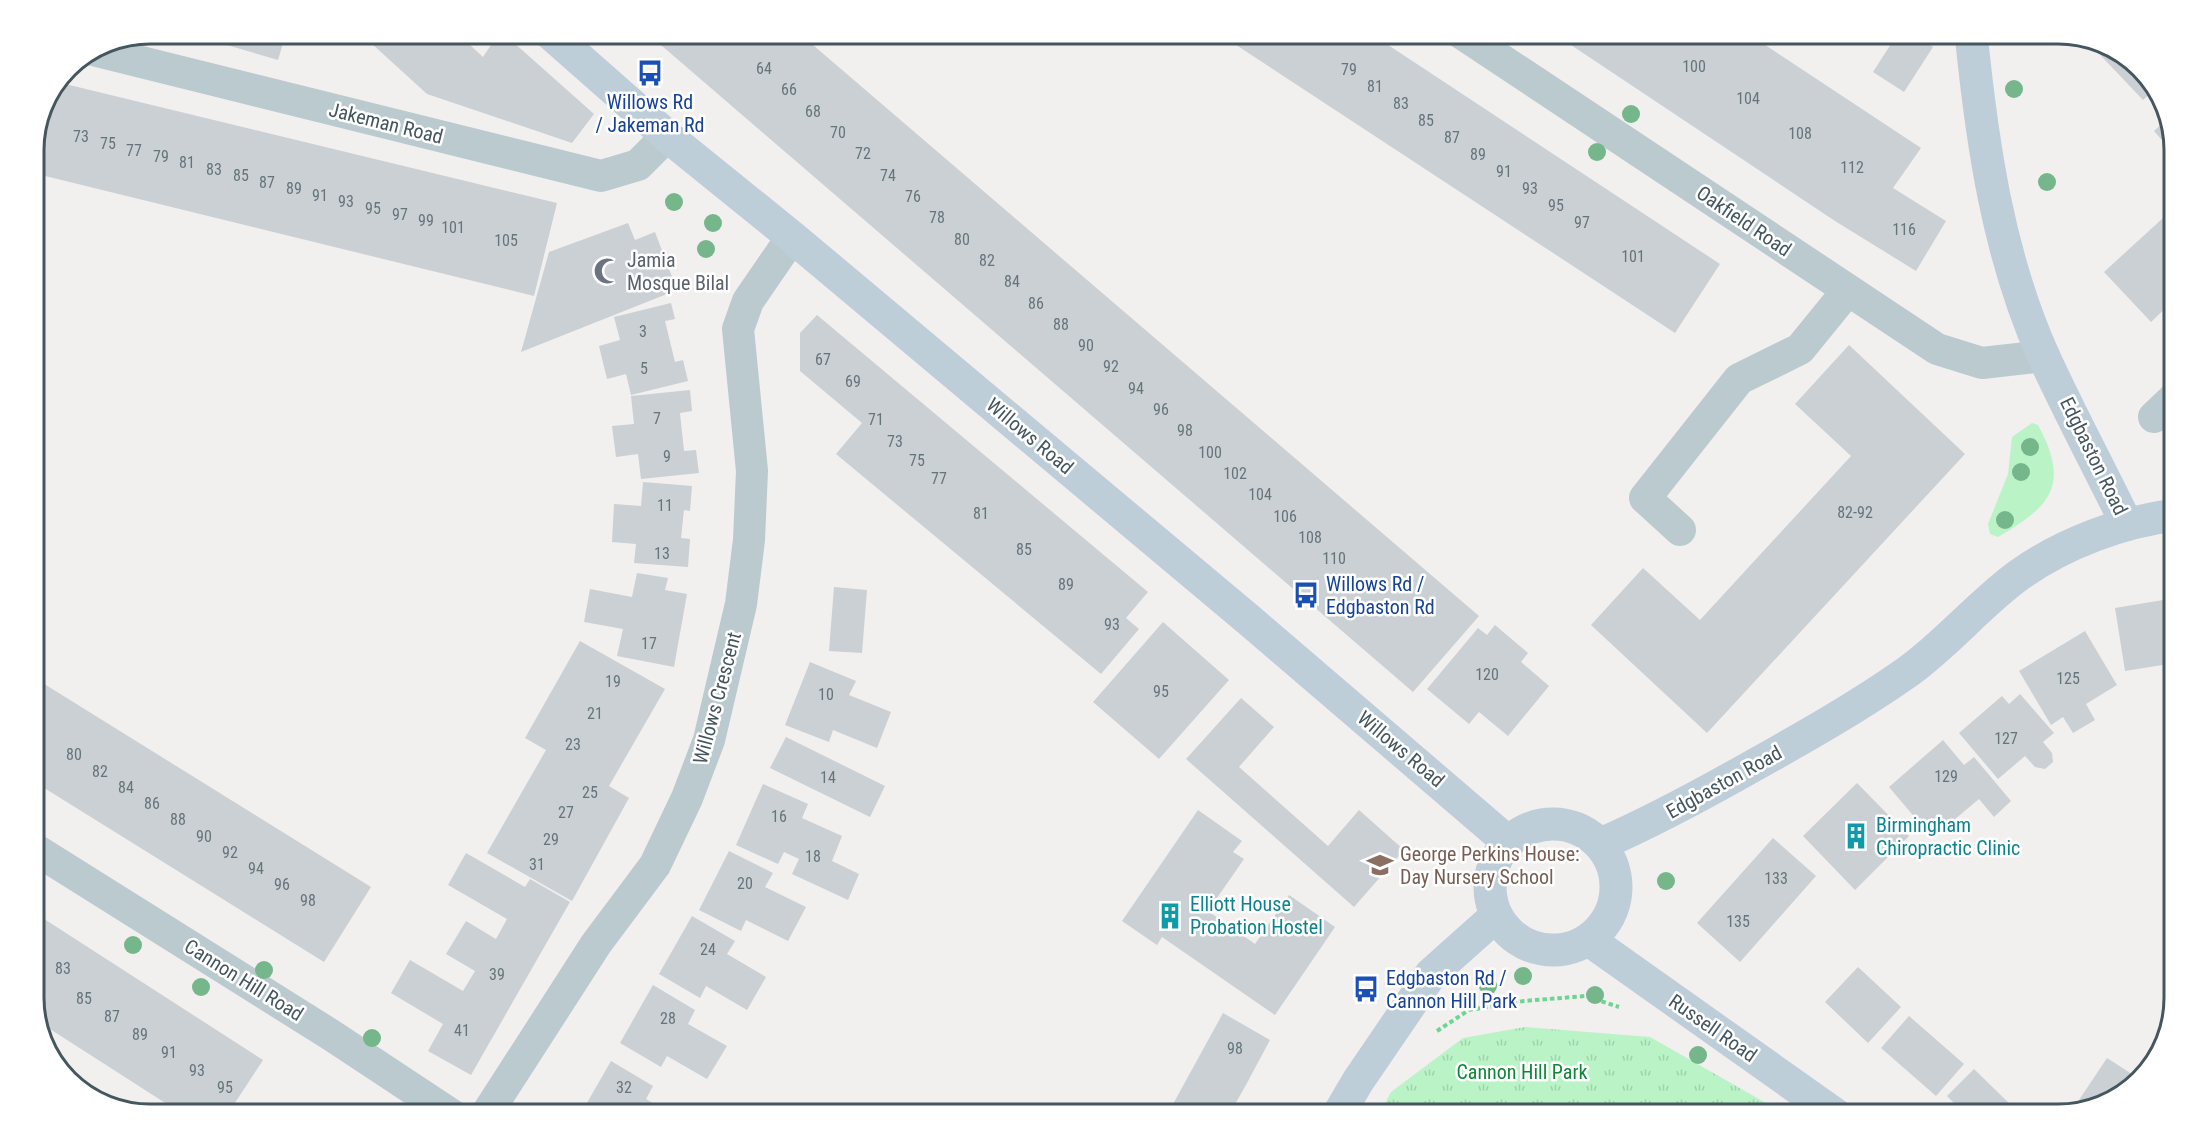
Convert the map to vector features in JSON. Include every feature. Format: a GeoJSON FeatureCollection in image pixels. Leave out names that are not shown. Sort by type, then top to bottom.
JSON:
{"type":"FeatureCollection","features":[{"type":"Feature","properties":{"kind":"street","name":"Willows Road"},"geometry":{"type":"LineString","coordinates":[[562,44],[667,136],[792,237],[1267,635],[1508,842]]}},
{"type":"Feature","properties":{"kind":"street","name":"Oakfield Road"},"geometry":{"type":"LineString","coordinates":[[1478,44],[1937,349],[1982,363],[2044,356]]}},
{"type":"Feature","properties":{"kind":"street","name":"Edgbaston Road"},"geometry":{"type":"LineString","coordinates":[[1601,844],[1658,819],[1800,739],[1907,672],[2020,575],[2096,535],[2127,525],[2044,356],[2016,279],[1991,188],[1972,44]]}},
{"type":"Feature","properties":{"kind":"street","name":"Jakeman Road"},"geometry":{"type":"LineString","coordinates":[[105,53],[601,176],[638,165],[667,136]]}},
{"type":"Feature","properties":{"kind":"street","name":"Willows Crescent"},"geometry":{"type":"LineString","coordinates":[[493,1104],[596,944],[655,865],[687,798],[709,740],[741,604],[749,540],[752,471],[738,329],[748,301],[792,237]]}},
{"type":"Feature","properties":{"kind":"street"},"geometry":{"type":"LineString","coordinates":[[1680,530],[1645,498],[1739,379],[1800,349],[1848,290]]}},
{"type":"Feature","properties":{"kind":"street"},"geometry":{"type":"LineString","coordinates":[[2127,525],[2164,517]]}},
{"type":"Feature","properties":{"kind":"street"},"geometry":{"type":"LineString","coordinates":[[1547,823],[1561,823],[1583,830],[1601,844],[1613,864],[1617,887],[1613,909],[1602,929],[1589,940],[1573,948],[1551,951],[1527,945],[1509,933],[1496,916],[1489,884],[1493,863],[1508,842],[1525,829],[1547,823]]}},
{"type":"Feature","properties":{"kind":"street","name":"Cannon Hill Road"},"geometry":{"type":"LineString","coordinates":[[44,855],[332,1035],[436,1104]]}},
{"type":"Feature","properties":{"kind":"street"},"geometry":{"type":"LineString","coordinates":[[1344,1104],[1431,974],[1496,916]]}},
{"type":"Feature","properties":{"kind":"street","name":"Russell Road"},"geometry":{"type":"LineString","coordinates":[[1589,940],[1820,1104]]}},
{"type":"Feature","properties":{"kind":"path"},"geometry":{"type":"LineString","coordinates":[[1428,1036],[1469,1010],[1524,1001],[1585,996],[1626,1009]]}},
{"type":"Feature","properties":{"kind":"green space"},"geometry":{"type":"Polygon","coordinates":[[[2032,423],[2038,425],[2048,445],[2054,478],[2043,503],[2032,515],[1998,537],[1990,534],[1988,524],[2008,474],[2012,437],[2032,423]]]}},
{"type":"Feature","properties":{"kind":"green space","name":"Cannon Hill Park"},"geometry":{"type":"Polygon","coordinates":[[[1525,1027],[1650,1037],[1768,1104],[1385,1104],[1391,1092],[1463,1038],[1525,1027]]]}},
{"type":"Feature","properties":{"kind":"building"},"geometry":{"type":"Polygon","coordinates":[[[223,44],[283,44],[278,60],[223,44]]]}},
{"type":"Feature","properties":{"kind":"building"},"geometry":{"type":"Polygon","coordinates":[[[372,44],[469,44],[483,57],[492,44],[515,44],[594,114],[572,143],[427,94],[372,44]]]}},
{"type":"Feature","properties":{"kind":"building"},"geometry":{"type":"Polygon","coordinates":[[[660,44],[812,44],[1479,616],[1413,692],[660,44]]]}},
{"type":"Feature","properties":{"kind":"building"},"geometry":{"type":"Polygon","coordinates":[[[1235,44],[1387,44],[1720,264],[1675,333],[1235,44]]]}},
{"type":"Feature","properties":{"kind":"building"},"geometry":{"type":"Polygon","coordinates":[[[1570,44],[1764,44],[1921,148],[1893,188],[1946,221],[1916,271],[1835,221],[1570,44]]]}},
{"type":"Feature","properties":{"kind":"building"},"geometry":{"type":"Polygon","coordinates":[[[1891,44],[1928,44],[1933,47],[1904,92],[1873,72],[1891,44]]]}},
{"type":"Feature","properties":{"kind":"building"},"geometry":{"type":"Polygon","coordinates":[[[2096,50],[2117,61],[2138,80],[2149,94],[2143,100],[2096,50]]]}},
{"type":"Feature","properties":{"kind":"building"},"geometry":{"type":"Polygon","coordinates":[[[66,84],[557,203],[534,296],[44,176],[44,143],[47,122],[54,103],[66,84]]]}},
{"type":"Feature","properties":{"kind":"building"},"geometry":{"type":"Polygon","coordinates":[[[2161,125],[2164,142],[2154,131],[2161,125]]]}},
{"type":"Feature","properties":{"kind":"building"},"geometry":{"type":"Polygon","coordinates":[[[2164,219],[2164,310],[2151,322],[2104,272],[2164,219]]]}},
{"type":"Feature","properties":{"kind":"building","name":"Jamia Mosque Bilal"},"geometry":{"type":"Polygon","coordinates":[[[628,223],[635,240],[655,232],[677,290],[521,352],[549,252],[628,223]]]}},
{"type":"Feature","properties":{"kind":"building"},"geometry":{"type":"Polygon","coordinates":[[[671,303],[675,319],[665,321],[675,362],[683,360],[688,381],[631,395],[626,374],[607,379],[599,346],[620,340],[614,317],[671,303]]]}},
{"type":"Feature","properties":{"kind":"building"},"geometry":{"type":"Polygon","coordinates":[[[817,315],[1148,592],[1126,618],[1139,629],[1101,674],[836,454],[862,423],[800,371],[800,333],[817,315]]]}},
{"type":"Feature","properties":{"kind":"building"},"geometry":{"type":"Polygon","coordinates":[[[1849,345],[1965,454],[1707,733],[1591,625],[1643,568],[1700,620],[1851,456],[1795,404],[1849,345]]]}},
{"type":"Feature","properties":{"kind":"building"},"geometry":{"type":"Polygon","coordinates":[[[690,390],[692,411],[680,413],[684,451],[696,450],[699,473],[641,479],[638,454],[616,457],[612,426],[634,424],[631,396],[690,390]]]}},
{"type":"Feature","properties":{"kind":"building"},"geometry":{"type":"Polygon","coordinates":[[[643,482],[692,486],[690,511],[684,510],[681,538],[690,539],[688,567],[634,563],[636,544],[612,542],[614,504],[641,506],[643,482]]]}},
{"type":"Feature","properties":{"kind":"building"},"geometry":{"type":"Polygon","coordinates":[[[637,573],[668,578],[665,590],[687,594],[674,667],[617,656],[623,629],[584,622],[590,589],[632,597],[637,573]]]}},
{"type":"Feature","properties":{"kind":"building"},"geometry":{"type":"Polygon","coordinates":[[[834,587],[867,590],[862,653],[829,651],[834,587]]]}},
{"type":"Feature","properties":{"kind":"building"},"geometry":{"type":"Polygon","coordinates":[[[2164,600],[2164,665],[2125,671],[2115,608],[2164,600]]]}},
{"type":"Feature","properties":{"kind":"building"},"geometry":{"type":"Polygon","coordinates":[[[1163,622],[1229,680],[1159,759],[1093,702],[1163,622]]]}},
{"type":"Feature","properties":{"kind":"building"},"geometry":{"type":"Polygon","coordinates":[[[1495,625],[1528,653],[1521,662],[1549,686],[1508,736],[1479,712],[1469,724],[1427,689],[1478,628],[1487,635],[1495,625]]]}},
{"type":"Feature","properties":{"kind":"building"},"geometry":{"type":"Polygon","coordinates":[[[2085,631],[2117,685],[2086,704],[2095,720],[2073,733],[2063,717],[2051,725],[2019,671],[2085,631]]]}},
{"type":"Feature","properties":{"kind":"building"},"geometry":{"type":"Polygon","coordinates":[[[580,641],[665,689],[609,786],[629,798],[572,901],[487,853],[546,750],[525,738],[580,641]]]}},
{"type":"Feature","properties":{"kind":"building"},"geometry":{"type":"Polygon","coordinates":[[[810,662],[856,681],[849,695],[891,712],[877,748],[833,730],[829,742],[785,725],[810,662]]]}},
{"type":"Feature","properties":{"kind":"building"},"geometry":{"type":"Polygon","coordinates":[[[44,684],[371,887],[324,962],[44,788],[44,684]]]}},
{"type":"Feature","properties":{"kind":"building"},"geometry":{"type":"Polygon","coordinates":[[[2020,694],[2054,733],[2043,742],[2052,753],[2053,762],[2045,769],[2035,767],[2025,756],[1998,779],[1959,733],[2002,696],[2009,704],[2020,694]]]}},
{"type":"Feature","properties":{"kind":"building"},"geometry":{"type":"Polygon","coordinates":[[[1241,698],[1274,727],[1239,767],[1328,846],[1359,810],[1404,850],[1354,907],[1186,759],[1241,698]]]}},
{"type":"Feature","properties":{"kind":"building"},"geometry":{"type":"Polygon","coordinates":[[[786,737],[885,786],[870,817],[770,768],[786,737]]]}},
{"type":"Feature","properties":{"kind":"building"},"geometry":{"type":"Polygon","coordinates":[[[1943,740],[1964,765],[1974,757],[2011,801],[1994,817],[1979,799],[1942,830],[1932,818],[1922,826],[1889,787],[1943,740]]]}},
{"type":"Feature","properties":{"kind":"building","name":"Birmingham Chiropractic Clinic"},"geometry":{"type":"Polygon","coordinates":[[[1857,783],[1909,836],[1855,890],[1803,836],[1857,783]]]}},
{"type":"Feature","properties":{"kind":"building"},"geometry":{"type":"Polygon","coordinates":[[[763,784],[808,804],[802,818],[842,836],[832,861],[859,874],[848,900],[792,874],[799,859],[784,852],[778,864],[736,845],[763,784]]]}},
{"type":"Feature","properties":{"kind":"building","name":"Elliott House Probation Hostel"},"geometry":{"type":"Polygon","coordinates":[[[1198,810],[1242,841],[1233,852],[1244,859],[1208,911],[1255,944],[1289,895],[1335,927],[1275,1015],[1162,937],[1157,945],[1122,921],[1198,810]]]}},
{"type":"Feature","properties":{"kind":"building"},"geometry":{"type":"Polygon","coordinates":[[[1773,838],[1816,876],[1740,962],[1697,923],[1773,838]]]}},
{"type":"Feature","properties":{"kind":"building"},"geometry":{"type":"Polygon","coordinates":[[[729,851],[773,873],[765,887],[806,907],[788,941],[746,920],[741,931],[699,910],[729,851]]]}},
{"type":"Feature","properties":{"kind":"building"},"geometry":{"type":"Polygon","coordinates":[[[466,853],[525,887],[530,879],[570,902],[471,1075],[428,1051],[443,1024],[391,993],[410,960],[463,991],[475,971],[446,954],[466,921],[496,939],[507,919],[448,885],[466,853]]]}},
{"type":"Feature","properties":{"kind":"building"},"geometry":{"type":"Polygon","coordinates":[[[692,916],[735,941],[727,954],[766,977],[747,1010],[706,986],[700,998],[659,974],[692,916]]]}},
{"type":"Feature","properties":{"kind":"building"},"geometry":{"type":"Polygon","coordinates":[[[44,919],[263,1060],[234,1104],[167,1104],[48,1028],[44,1005],[44,919]]]}},
{"type":"Feature","properties":{"kind":"building"},"geometry":{"type":"Polygon","coordinates":[[[1858,967],[1901,1007],[1868,1043],[1825,1002],[1858,967]]]}},
{"type":"Feature","properties":{"kind":"building"},"geometry":{"type":"Polygon","coordinates":[[[653,985],[695,1010],[688,1024],[727,1046],[707,1079],[667,1056],[661,1067],[620,1043],[653,985]]]}},
{"type":"Feature","properties":{"kind":"building"},"geometry":{"type":"Polygon","coordinates":[[[1223,1013],[1270,1040],[1235,1104],[1173,1104],[1223,1013]]]}},
{"type":"Feature","properties":{"kind":"building"},"geometry":{"type":"Polygon","coordinates":[[[1909,1016],[1964,1064],[1936,1096],[1881,1048],[1909,1016]]]}},
{"type":"Feature","properties":{"kind":"building"},"geometry":{"type":"Polygon","coordinates":[[[2107,1058],[2132,1074],[2105,1094],[2093,1099],[2079,1100],[2107,1058]]]}},
{"type":"Feature","properties":{"kind":"building"},"geometry":{"type":"Polygon","coordinates":[[[611,1061],[653,1086],[646,1099],[654,1104],[586,1104],[611,1061]]]}},
{"type":"Feature","properties":{"kind":"building"},"geometry":{"type":"Polygon","coordinates":[[[1974,1069],[2010,1104],[1955,1104],[1947,1096],[1974,1069]]]}},
{"type":"Feature","properties":{"kind":"place","name":"Willows Rd / Jakeman Rd"},"geometry":{"type":"Point","coordinates":[650,73]}},
{"type":"Feature","properties":{"kind":"place","name":"Jamia Mosque Bilal"},"geometry":{"type":"Point","coordinates":[607,271]}},
{"type":"Feature","properties":{"kind":"place","name":"Willows Rd / Edgbaston Rd"},"geometry":{"type":"Point","coordinates":[1306,595]}},
{"type":"Feature","properties":{"kind":"place","name":"Birmingham Chiropractic Clinic"},"geometry":{"type":"Point","coordinates":[1856,836]}},
{"type":"Feature","properties":{"kind":"place","name":"George Perkins House: Day Nursery School"},"geometry":{"type":"Point","coordinates":[1380,865]}},
{"type":"Feature","properties":{"kind":"place","name":"Elliott House Probation Hostel"},"geometry":{"type":"Point","coordinates":[1170,916]}},
{"type":"Feature","properties":{"kind":"place","name":"Edgbaston Rd / Cannon Hill Park"},"geometry":{"type":"Point","coordinates":[1366,989]}}]}
